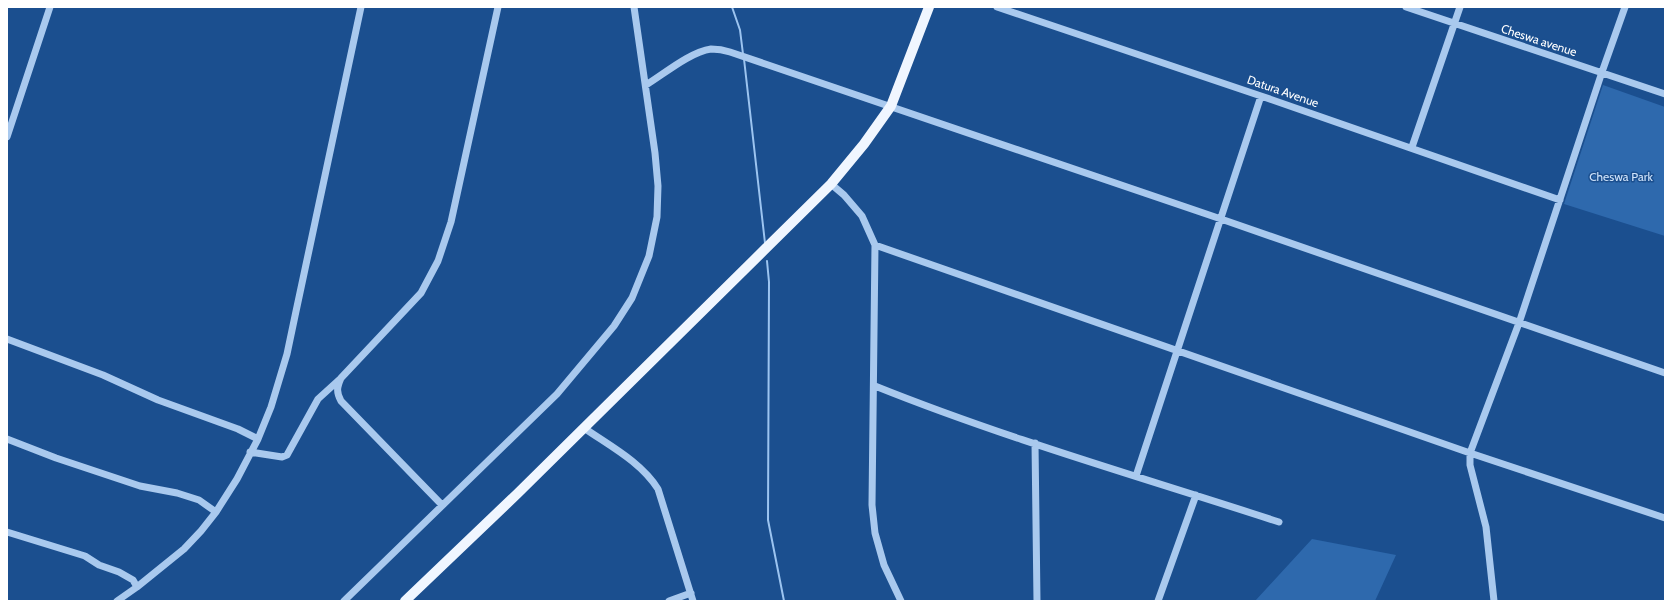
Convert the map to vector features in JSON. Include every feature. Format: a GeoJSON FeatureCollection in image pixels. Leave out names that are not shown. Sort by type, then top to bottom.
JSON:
{"type":"FeatureCollection","features":[{"type":"Feature","properties":{"kind":"main road"},"geometry":{"type":"LineString","coordinates":[[405,601],[584,428],[831,184],[864,144],[891,106],[929,7]]}},
{"type":"Feature","properties":{"kind":"street"},"geometry":{"type":"LineString","coordinates":[[7,137],[50,7]]}},
{"type":"Feature","properties":{"kind":"street"},"geometry":{"type":"LineString","coordinates":[[117,601],[184,549],[201,531],[216,512],[237,479],[258,439],[271,407],[287,354],[362,7]]}},
{"type":"Feature","properties":{"kind":"street"},"geometry":{"type":"LineString","coordinates":[[250,452],[282,457],[287,455],[318,399],[341,378],[421,293],[438,261],[451,222],[498,7]]}},
{"type":"Feature","properties":{"kind":"street"},"geometry":{"type":"LineString","coordinates":[[344,601],[557,394],[614,326],[632,298],[649,256],[657,211],[658,186],[646,85],[634,7]]}},
{"type":"Feature","properties":{"kind":"street","name":"Datura Avenue"},"geometry":{"type":"LineString","coordinates":[[997,7],[1412,147],[1560,200]]}},
{"type":"Feature","properties":{"kind":"street","name":"Cheswa avenue"},"geometry":{"type":"LineString","coordinates":[[1406,7],[1665,94]]}},
{"type":"Feature","properties":{"kind":"street"},"geometry":{"type":"LineString","coordinates":[[1412,147],[1460,7]]}},
{"type":"Feature","properties":{"kind":"street"},"geometry":{"type":"LineString","coordinates":[[1496,600],[1486,527],[1470,466],[1470,453],[1519,323],[1625,7]]}},
{"type":"Feature","properties":{"kind":"street"},"geometry":{"type":"LineString","coordinates":[[646,85],[691,57],[707,50],[717,49],[743,56],[1221,219],[1665,373]]}},
{"type":"Feature","properties":{"kind":"street"},"geometry":{"type":"LineString","coordinates":[[1136,476],[1262,96]]}},
{"type":"Feature","properties":{"kind":"street"},"geometry":{"type":"LineString","coordinates":[[831,184],[844,195],[862,216],[875,245],[875,386],[872,505],[875,533],[884,565],[901,601]]}},
{"type":"Feature","properties":{"kind":"street"},"geometry":{"type":"LineString","coordinates":[[875,245],[1470,453],[1665,518]]}},
{"type":"Feature","properties":{"kind":"street"},"geometry":{"type":"LineString","coordinates":[[7,339],[103,375],[158,400],[238,429],[258,439]]}},
{"type":"Feature","properties":{"kind":"street"},"geometry":{"type":"LineString","coordinates":[[341,378],[337,390],[341,401],[442,505]]}},
{"type":"Feature","properties":{"kind":"street"},"geometry":{"type":"LineString","coordinates":[[875,386],[926,406],[1035,443],[1279,522]]}},
{"type":"Feature","properties":{"kind":"street"},"geometry":{"type":"LineString","coordinates":[[584,428],[641,468],[652,479],[665,506],[693,601]]}},
{"type":"Feature","properties":{"kind":"street"},"geometry":{"type":"LineString","coordinates":[[7,439],[56,458],[140,486],[177,493],[199,500],[216,512]]}},
{"type":"Feature","properties":{"kind":"street"},"geometry":{"type":"LineString","coordinates":[[1035,443],[1037,601]]}},
{"type":"Feature","properties":{"kind":"street"},"geometry":{"type":"LineString","coordinates":[[1158,601],[1196,495]]}},
{"type":"Feature","properties":{"kind":"street"},"geometry":{"type":"LineString","coordinates":[[7,532],[85,556],[99,566],[119,572],[133,580],[136,587]]}},
{"type":"Feature","properties":{"kind":"street"},"geometry":{"type":"LineString","coordinates":[[669,601],[691,594]]}},
{"type":"Feature","properties":{"kind":"green space","name":"Cheswa Park"},"geometry":{"type":"Polygon","coordinates":[[[1603,85],[1665,107],[1665,236],[1564,204],[1603,85]]]}},
{"type":"Feature","properties":{"kind":"green space"},"geometry":{"type":"Polygon","coordinates":[[[1312,539],[1396,555],[1375,601],[1255,601],[1312,539]]]}},
{"type":"Feature","properties":{"kind":"waterway"},"geometry":{"type":"LineString","coordinates":[[732,7],[740,30],[743,54]]}},
{"type":"Feature","properties":{"kind":"waterway"},"geometry":{"type":"LineString","coordinates":[[744,59],[765,243]]}},
{"type":"Feature","properties":{"kind":"waterway"},"geometry":{"type":"LineString","coordinates":[[767,261],[769,282],[768,520],[784,601]]}}]}
